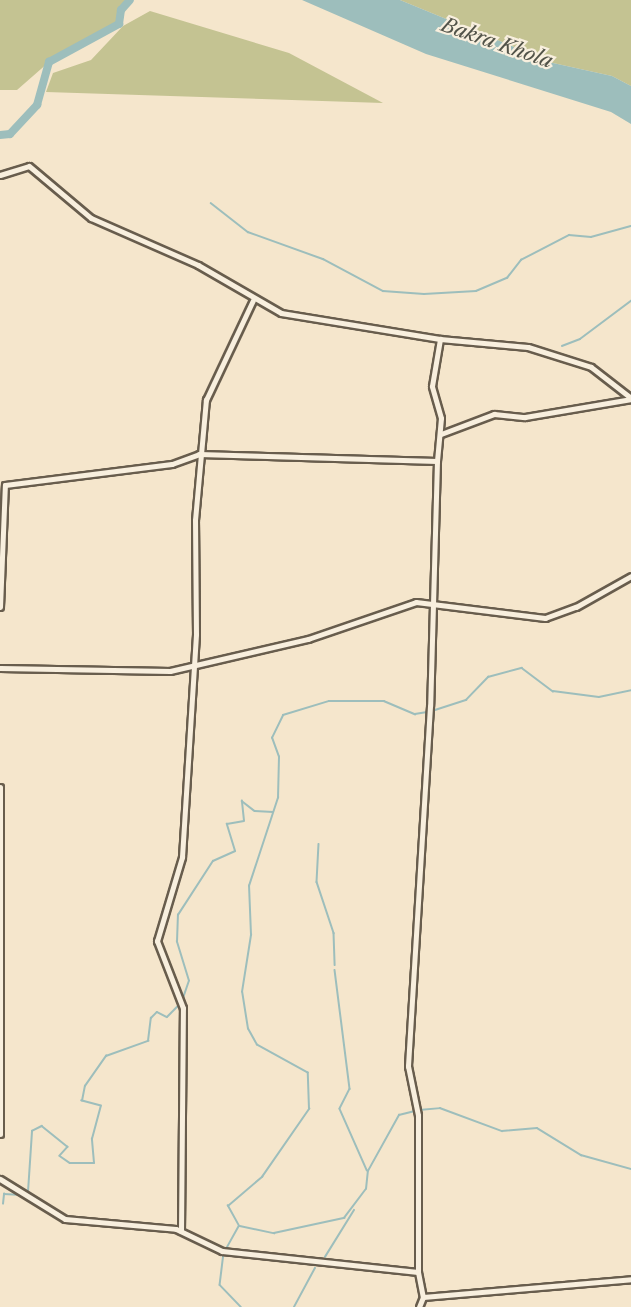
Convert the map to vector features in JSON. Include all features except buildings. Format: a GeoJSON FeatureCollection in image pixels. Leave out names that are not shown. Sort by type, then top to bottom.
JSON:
{"type":"FeatureCollection","features":[{"type":"Feature","properties":{"kind":"street"},"geometry":{"type":"LineString","coordinates":[[0,176],[29,166],[91,218],[210,271],[253,300],[293,316],[440,339],[528,346],[591,367],[631,398]]}},
{"type":"Feature","properties":{"kind":"street"},"geometry":{"type":"LineString","coordinates":[[181,1231],[183,1008],[157,941],[181,871],[194,665],[192,580],[199,454],[206,400],[253,300]]}},
{"type":"Feature","properties":{"kind":"street"},"geometry":{"type":"LineString","coordinates":[[419,1307],[423,1297],[418,1272],[418,1115],[408,1066],[430,706],[437,461],[441,434],[432,386],[440,339]]}},
{"type":"Feature","properties":{"kind":"street"},"geometry":{"type":"LineString","coordinates":[[441,434],[494,414],[525,417],[631,398]]}},
{"type":"Feature","properties":{"kind":"street"},"geometry":{"type":"LineString","coordinates":[[3,486],[172,464],[199,454],[437,461]]}},
{"type":"Feature","properties":{"kind":"street"},"geometry":{"type":"LineString","coordinates":[[0,478],[3,486],[0,607]]}},
{"type":"Feature","properties":{"kind":"street"},"geometry":{"type":"LineString","coordinates":[[0,668],[170,671],[308,639],[400,604],[433,602],[531,620],[576,607],[631,576]]}},
{"type":"Feature","properties":{"kind":"street"},"geometry":{"type":"LineString","coordinates":[[0,787],[0,1134]]}},
{"type":"Feature","properties":{"kind":"street"},"geometry":{"type":"LineString","coordinates":[[0,1179],[63,1218],[181,1231],[222,1251],[418,1272]]}},
{"type":"Feature","properties":{"kind":"street"},"geometry":{"type":"LineString","coordinates":[[423,1297],[631,1279]]}},
{"type":"Feature","properties":{"kind":"shaded area"},"geometry":{"type":"Polygon","coordinates":[[[0,0],[130,0],[121,10],[119,24],[49,62],[17,90],[0,90],[0,0]]]}},
{"type":"Feature","properties":{"kind":"shaded area"},"geometry":{"type":"Polygon","coordinates":[[[400,0],[631,0],[631,86],[612,76],[553,63],[400,0]]]}},
{"type":"Feature","properties":{"kind":"shaded area"},"geometry":{"type":"Polygon","coordinates":[[[150,11],[289,53],[383,103],[46,92],[53,73],[91,60],[123,26],[150,11]]]}},
{"type":"Feature","properties":{"kind":"water","name":"Bakra Khola"},"geometry":{"type":"Polygon","coordinates":[[[302,0],[400,0],[553,63],[612,76],[631,86],[631,124],[611,112],[426,54],[302,0]]]}},
{"type":"Feature","properties":{"kind":"waterway"},"geometry":{"type":"LineString","coordinates":[[0,135],[10,134],[37,105],[49,62],[119,24],[121,10],[130,0]]}},
{"type":"Feature","properties":{"kind":"waterway"},"geometry":{"type":"LineString","coordinates":[[211,203],[248,232],[323,259],[383,291],[424,294],[476,291],[507,278],[521,260],[569,235],[591,237],[631,226]]}},
{"type":"Feature","properties":{"kind":"waterway"},"geometry":{"type":"LineString","coordinates":[[562,346],[580,339],[631,301]]}},
{"type":"Feature","properties":{"kind":"waterway"},"geometry":{"type":"LineString","coordinates":[[432,711],[466,700],[488,677],[522,668],[553,691],[599,697],[631,690]]}},
{"type":"Feature","properties":{"kind":"waterway"},"geometry":{"type":"LineString","coordinates":[[226,1249],[239,1226],[228,1206],[262,1177],[309,1109],[308,1073],[257,1045],[248,1029],[242,992],[251,935],[249,886],[278,798],[279,757],[272,738],[283,715],[329,701],[384,701],[415,714],[427,712]]}},
{"type":"Feature","properties":{"kind":"waterway"},"geometry":{"type":"LineString","coordinates":[[182,1001],[189,981],[177,942],[178,915],[213,861],[235,851],[227,824],[244,821],[242,801],[255,811],[273,812]]}},
{"type":"Feature","properties":{"kind":"waterway"},"geometry":{"type":"LineString","coordinates":[[319,844],[317,882],[334,933],[335,965]]}},
{"type":"Feature","properties":{"kind":"waterway"},"geometry":{"type":"LineString","coordinates":[[335,970],[350,1089],[340,1109],[367,1170]]}},
{"type":"Feature","properties":{"kind":"waterway"},"geometry":{"type":"LineString","coordinates":[[28,1192],[32,1131],[42,1126],[68,1147],[60,1156],[70,1163],[94,1163],[92,1139],[101,1106],[82,1101],[85,1086],[106,1056],[148,1041],[151,1018],[157,1012],[167,1017],[179,1005]]}},
{"type":"Feature","properties":{"kind":"waterway"},"geometry":{"type":"LineString","coordinates":[[419,1110],[440,1108],[502,1131],[537,1128],[581,1155],[631,1169]]}},
{"type":"Feature","properties":{"kind":"waterway"},"geometry":{"type":"LineString","coordinates":[[240,1226],[274,1233],[344,1218],[366,1189],[368,1171],[399,1115],[415,1111]]}},
{"type":"Feature","properties":{"kind":"waterway"},"geometry":{"type":"LineString","coordinates":[[3,1204],[4,1194],[22,1195]]}},
{"type":"Feature","properties":{"kind":"waterway"},"geometry":{"type":"LineString","coordinates":[[325,1257],[354,1210]]}},
{"type":"Feature","properties":{"kind":"waterway"},"geometry":{"type":"LineString","coordinates":[[224,1253],[220,1285],[241,1307]]}},
{"type":"Feature","properties":{"kind":"waterway"},"geometry":{"type":"LineString","coordinates":[[294,1307],[315,1268]]}}]}
